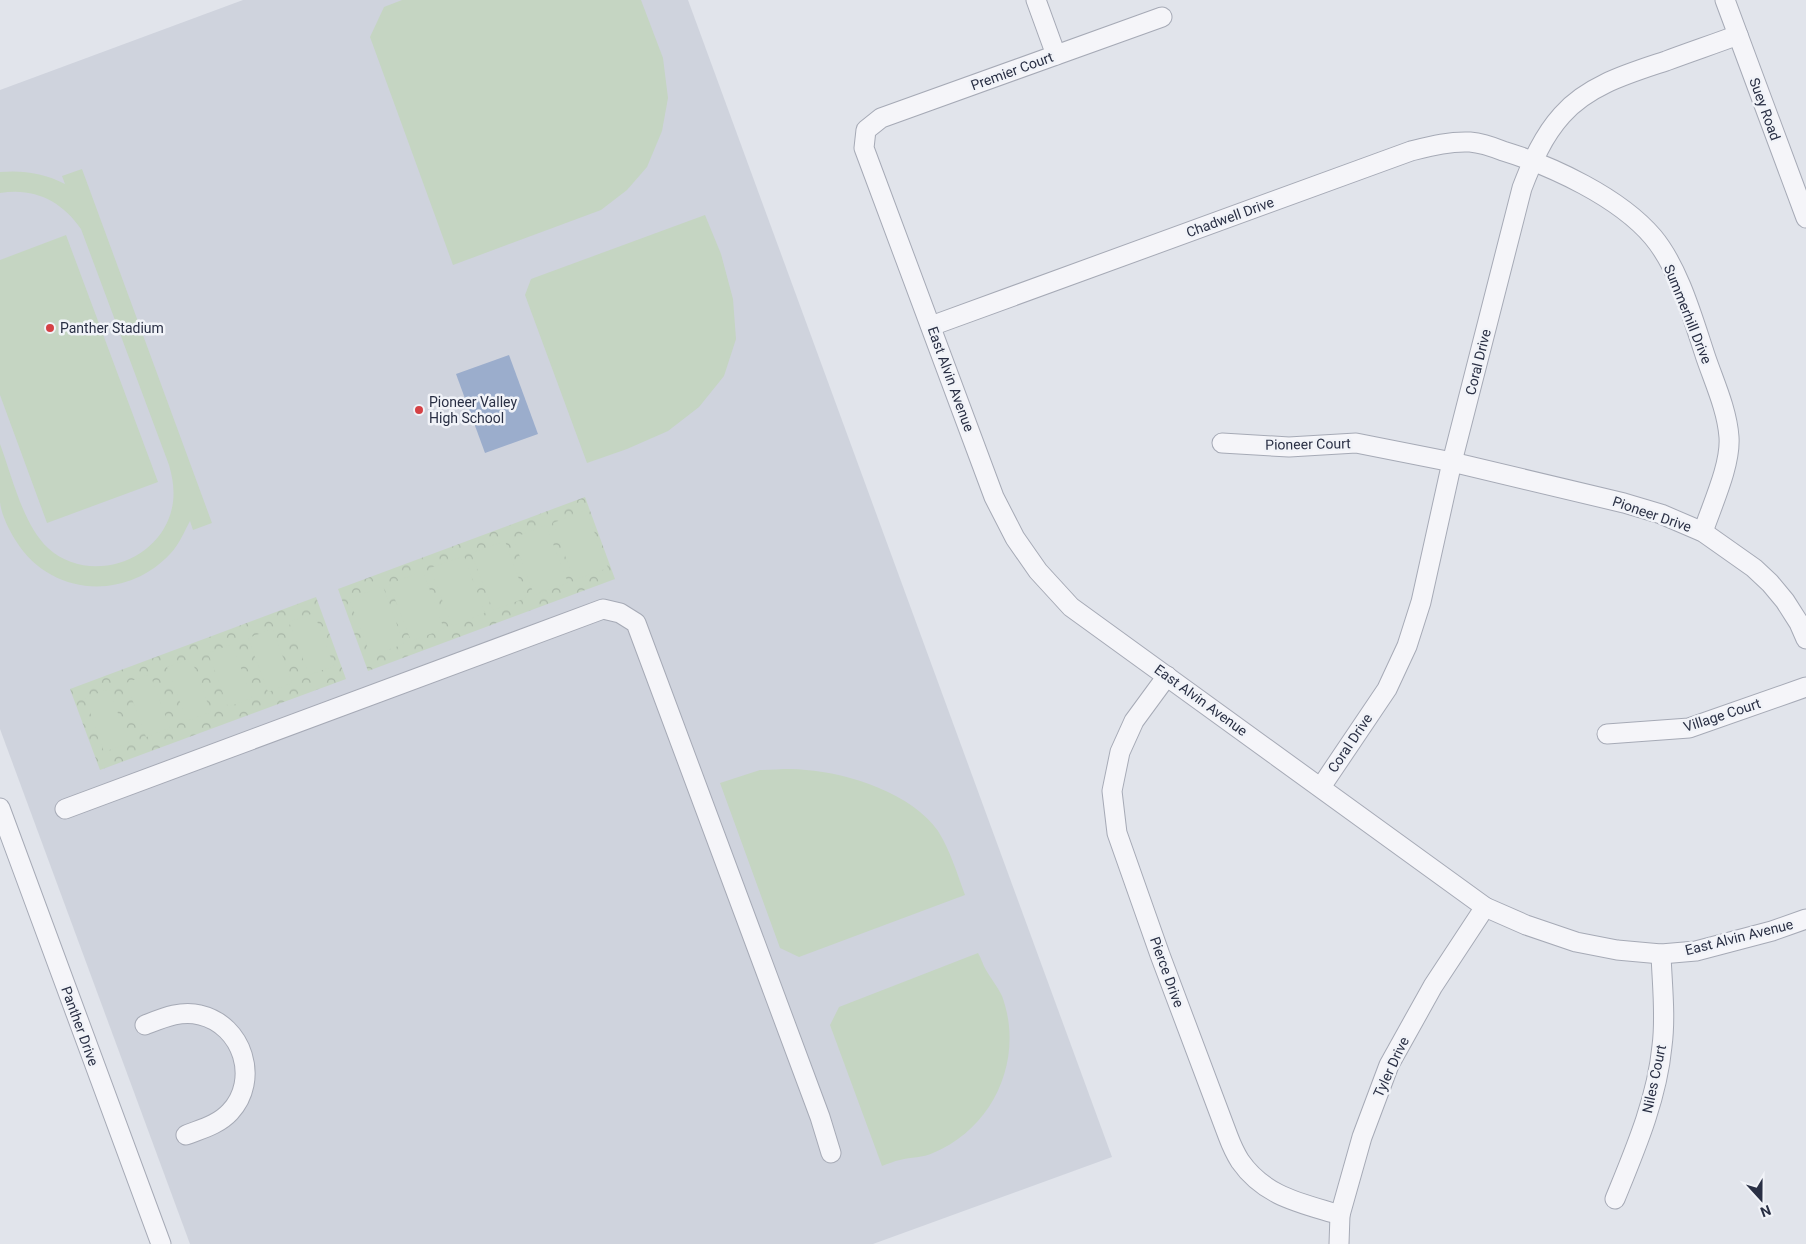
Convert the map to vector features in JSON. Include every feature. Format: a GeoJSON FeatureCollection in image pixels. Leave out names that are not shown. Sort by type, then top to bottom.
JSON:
{"type":"FeatureCollection","features":[{"type":"Feature","properties":{"kind":"street"},"geometry":{"type":"LineString","coordinates":[[1036,0],[1056,55]]}},
{"type":"Feature","properties":{"kind":"street","name":"Suey Road"},"geometry":{"type":"LineString","coordinates":[[1725,0],[1806,218]]}},
{"type":"Feature","properties":{"kind":"street","name":"Premier Court"},"geometry":{"type":"LineString","coordinates":[[866,130],[881,118],[1162,16]]}},
{"type":"Feature","properties":{"kind":"street","name":"Coral Drive"},"geometry":{"type":"LineString","coordinates":[[1321,787],[1386,689],[1406,646],[1421,602],[1452,462],[1522,188],[1544,137],[1562,114],[1588,93],[1620,76],[1738,36]]}},
{"type":"Feature","properties":{"kind":"street","name":"East Alvin Avenue"},"geometry":{"type":"LineString","coordinates":[[866,130],[864,148],[932,326],[994,497],[1015,538],[1038,571],[1071,607],[1485,907],[1526,925],[1576,942],[1617,950],[1661,954],[1696,951],[1772,931],[1806,919]]}},
{"type":"Feature","properties":{"kind":"street","name":"Chadwell Drive"},"geometry":{"type":"LineString","coordinates":[[932,326],[1419,149],[1442,143],[1472,142],[1533,160]]}},
{"type":"Feature","properties":{"kind":"street","name":"Summerhill Drive"},"geometry":{"type":"LineString","coordinates":[[1533,160],[1615,203],[1652,236],[1664,253],[1685,297],[1725,410],[1729,439],[1727,462],[1703,532]]}},
{"type":"Feature","properties":{"kind":"street","name":"Pioneer Court"},"geometry":{"type":"LineString","coordinates":[[1222,443],[1289,447],[1356,443],[1452,462]]}},
{"type":"Feature","properties":{"kind":"street","name":"Pioneer Drive"},"geometry":{"type":"LineString","coordinates":[[1452,462],[1624,503],[1661,514],[1703,532],[1754,568],[1770,583],[1785,601],[1799,623],[1806,639]]}},
{"type":"Feature","properties":{"kind":"street"},"geometry":{"type":"LineString","coordinates":[[65,809],[603,609],[620,614],[636,623],[820,1117],[831,1153]]}},
{"type":"Feature","properties":{"kind":"street","name":"Pierce Drive"},"geometry":{"type":"LineString","coordinates":[[1167,676],[1134,721],[1120,752],[1112,790],[1117,833],[1204,1073],[1239,1160],[1253,1178],[1272,1192],[1340,1215]]}},
{"type":"Feature","properties":{"kind":"street","name":"Village Court"},"geometry":{"type":"LineString","coordinates":[[1607,734],[1689,728],[1806,687]]}},
{"type":"Feature","properties":{"kind":"street","name":"Panther Drive"},"geometry":{"type":"LineString","coordinates":[[0,808],[161,1244]]}},
{"type":"Feature","properties":{"kind":"street","name":"Tyler Drive"},"geometry":{"type":"LineString","coordinates":[[1339,1244],[1340,1215],[1362,1137],[1389,1065],[1433,986],[1485,907]]}},
{"type":"Feature","properties":{"kind":"street","name":"Niles Court"},"geometry":{"type":"LineString","coordinates":[[1615,1199],[1636,1148],[1653,1095],[1662,1046],[1661,954]]}},
{"type":"Feature","properties":{"kind":"street"},"geometry":{"type":"LineString","coordinates":[[145,1025],[177,1014],[199,1014],[220,1023],[235,1037],[240,1046],[245,1065],[245,1076],[242,1091],[236,1104],[230,1112],[214,1124],[186,1135]]}},
{"type":"Feature","properties":{"kind":"shaded area","name":"Pioneer Valley High School"},"geometry":{"type":"Polygon","coordinates":[[[243,0],[688,0],[1112,1157],[873,1244],[190,1244],[0,729],[0,90],[243,0]]]}},
{"type":"Feature","properties":{"kind":"green space"},"geometry":{"type":"Polygon","coordinates":[[[402,0],[641,0],[663,58],[668,98],[662,131],[647,167],[627,190],[601,210],[453,265],[370,37],[384,7],[402,0]]]}},
{"type":"Feature","properties":{"kind":"green space"},"geometry":{"type":"Polygon","coordinates":[[[82,169],[212,523],[193,530],[190,521],[179,543],[170,554],[152,569],[132,580],[111,585],[90,586],[69,582],[49,573],[31,560],[11,532],[2,512],[0,502],[0,444],[19,499],[39,538],[48,548],[63,559],[80,565],[98,566],[116,564],[133,557],[148,547],[160,534],[169,518],[173,505],[174,491],[169,465],[81,229],[65,211],[46,198],[24,192],[0,193],[0,172],[17,171],[33,173],[65,184],[62,176],[82,169]]]}},
{"type":"Feature","properties":{"kind":"green space"},"geometry":{"type":"Polygon","coordinates":[[[705,215],[721,254],[733,299],[736,339],[724,376],[699,407],[668,431],[627,449],[587,463],[525,295],[531,279],[705,215]]]}},
{"type":"Feature","properties":{"kind":"green space","name":"Panther Stadium"},"geometry":{"type":"Polygon","coordinates":[[[66,235],[158,482],[47,523],[0,395],[0,260],[66,235]]]}},
{"type":"Feature","properties":{"kind":"green space"},"geometry":{"type":"Polygon","coordinates":[[[585,497],[615,579],[368,671],[338,589],[585,497]]]}},
{"type":"Feature","properties":{"kind":"green space"},"geometry":{"type":"Polygon","coordinates":[[[586,510],[608,568],[574,580],[553,523],[586,510]]]}},
{"type":"Feature","properties":{"kind":"green space"},"geometry":{"type":"Polygon","coordinates":[[[546,525],[568,583],[534,595],[513,538],[546,525]]]}},
{"type":"Feature","properties":{"kind":"green space"},"geometry":{"type":"Polygon","coordinates":[[[505,541],[526,598],[493,610],[471,553],[505,541]]]}},
{"type":"Feature","properties":{"kind":"green space"},"geometry":{"type":"Polygon","coordinates":[[[464,556],[485,613],[452,626],[430,568],[464,556]]]}},
{"type":"Feature","properties":{"kind":"green space"},"geometry":{"type":"Polygon","coordinates":[[[423,571],[444,629],[411,641],[389,584],[423,571]]]}},
{"type":"Feature","properties":{"kind":"green space"},"geometry":{"type":"Polygon","coordinates":[[[383,586],[404,644],[371,656],[349,599],[383,586]]]}},
{"type":"Feature","properties":{"kind":"green space"},"geometry":{"type":"Polygon","coordinates":[[[316,597],[346,679],[100,770],[70,689],[316,597]]]}},
{"type":"Feature","properties":{"kind":"green space"},"geometry":{"type":"Polygon","coordinates":[[[314,613],[334,666],[309,675],[289,622],[314,613]]]}},
{"type":"Feature","properties":{"kind":"green space"},"geometry":{"type":"Polygon","coordinates":[[[273,629],[292,683],[268,692],[248,638],[273,629]]]}},
{"type":"Feature","properties":{"kind":"green space"},"geometry":{"type":"Polygon","coordinates":[[[232,644],[252,698],[228,707],[208,653],[232,644]]]}},
{"type":"Feature","properties":{"kind":"green space"},"geometry":{"type":"Polygon","coordinates":[[[191,658],[211,712],[187,721],[167,667],[191,658]]]}},
{"type":"Feature","properties":{"kind":"green space"},"geometry":{"type":"Polygon","coordinates":[[[150,674],[170,728],[146,737],[126,683],[150,674]]]}},
{"type":"Feature","properties":{"kind":"green space"},"geometry":{"type":"Polygon","coordinates":[[[109,689],[129,743],[104,752],[85,698],[109,689]]]}},
{"type":"Feature","properties":{"kind":"green space"},"geometry":{"type":"Polygon","coordinates":[[[795,769],[841,776],[878,788],[913,806],[938,831],[950,854],[965,895],[799,957],[780,948],[720,783],[760,770],[795,769]]]}},
{"type":"Feature","properties":{"kind":"green space"},"geometry":{"type":"Polygon","coordinates":[[[978,953],[986,970],[999,989],[1008,1020],[1010,1043],[1006,1066],[999,1088],[988,1109],[973,1127],[954,1142],[929,1155],[898,1160],[882,1166],[830,1025],[839,1007],[978,953]]]}},
{"type":"Feature","properties":{"kind":"water"},"geometry":{"type":"Polygon","coordinates":[[[509,355],[538,434],[485,453],[456,374],[509,355]]]}},
{"type":"Feature","properties":{"kind":"place","name":"Panther Stadium"},"geometry":{"type":"Point","coordinates":[50,328]}},
{"type":"Feature","properties":{"kind":"place","name":"Pioneer Valley High School"},"geometry":{"type":"Point","coordinates":[419,410]}}]}
